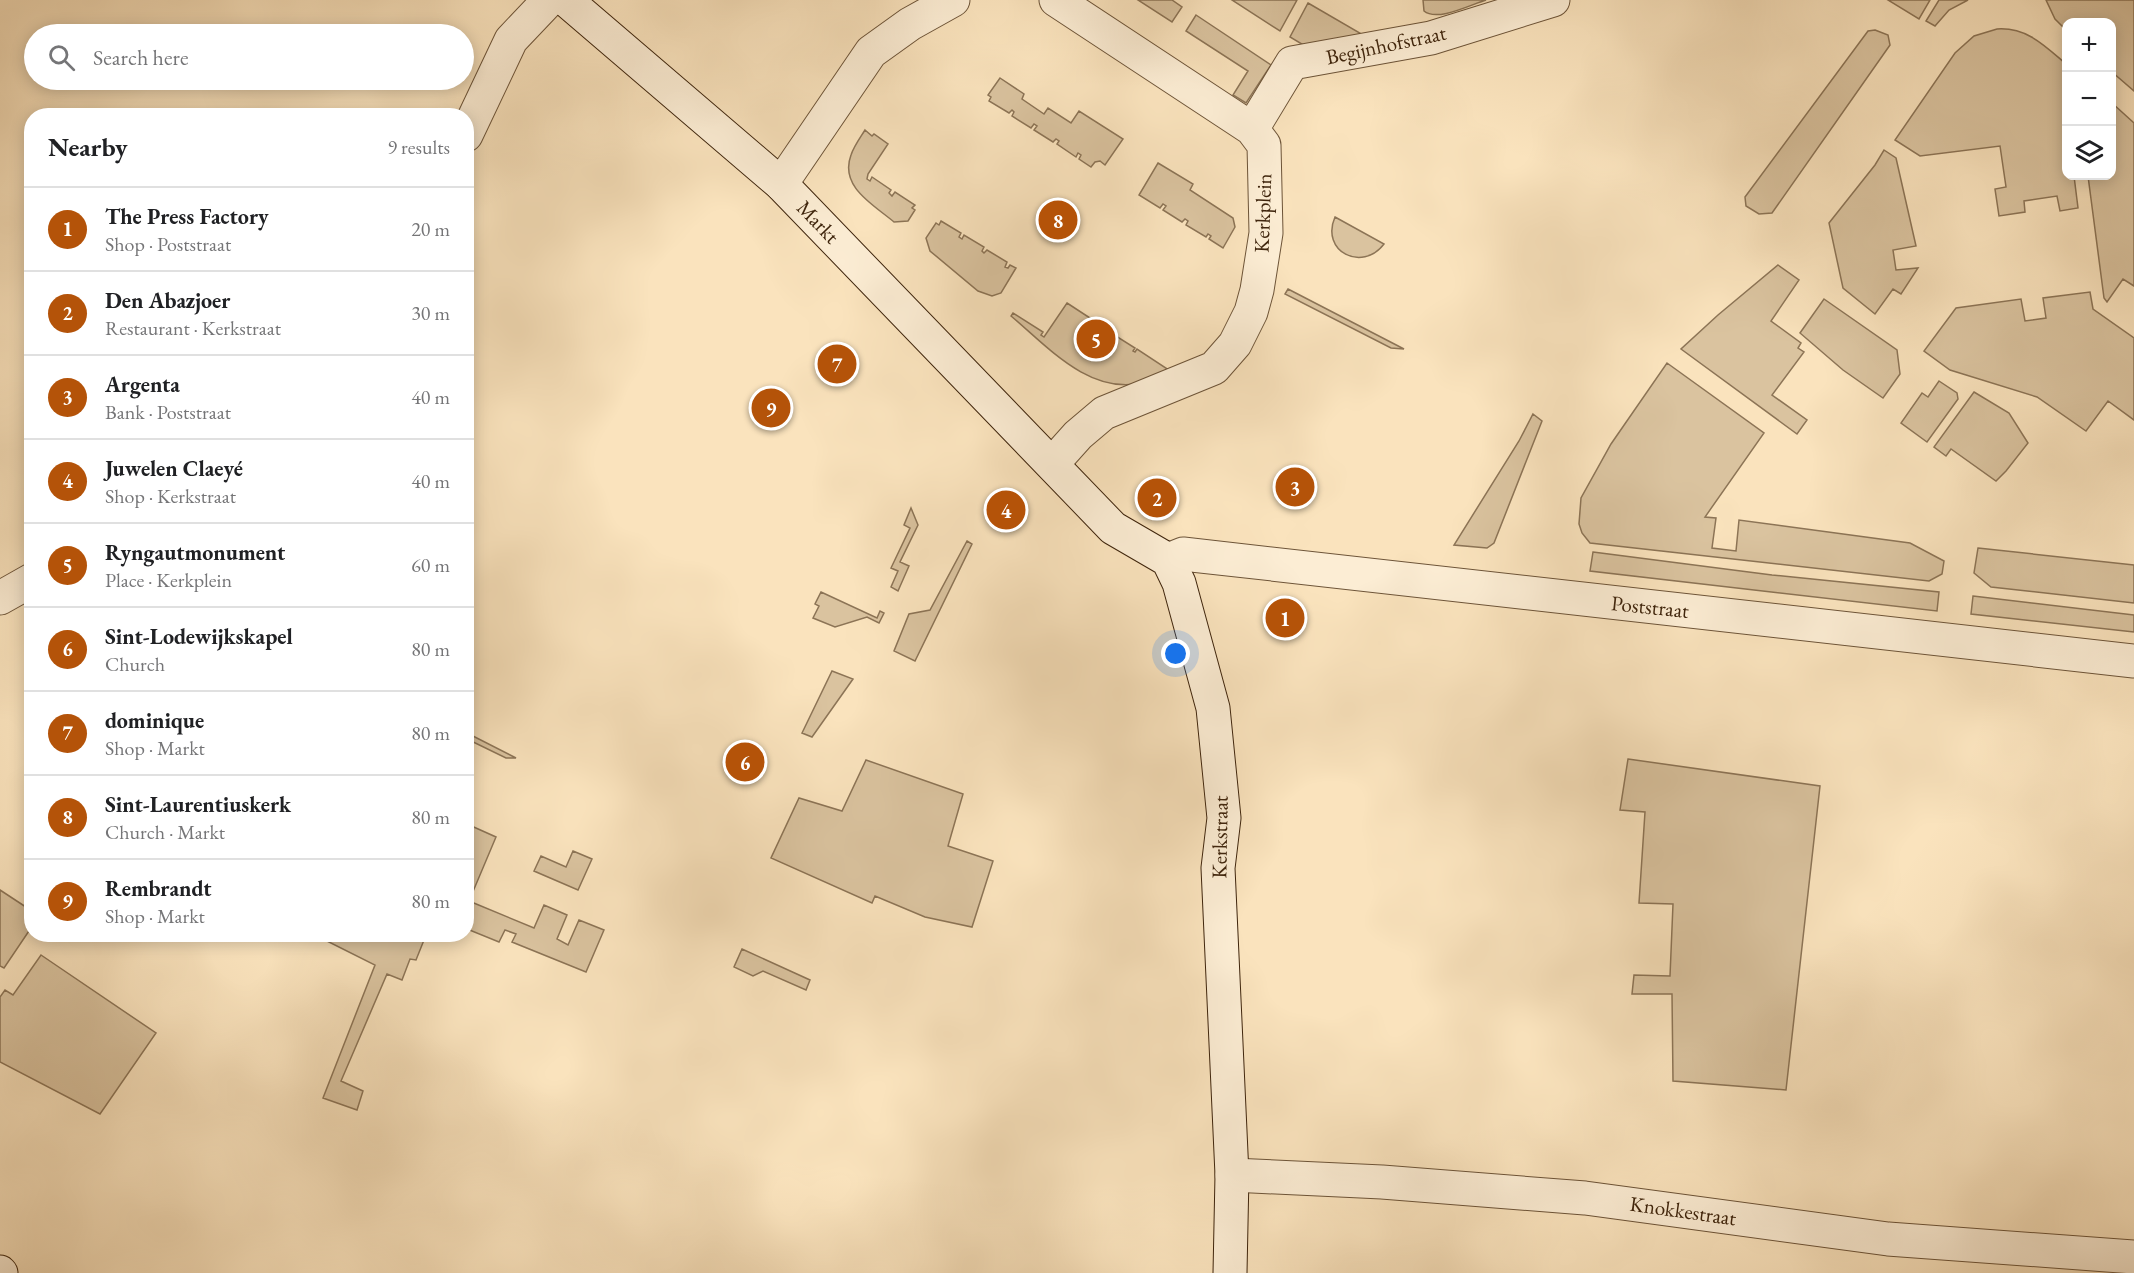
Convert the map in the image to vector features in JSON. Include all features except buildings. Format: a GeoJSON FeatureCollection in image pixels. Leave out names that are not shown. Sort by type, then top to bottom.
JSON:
{"type":"FeatureCollection","features":[{"type":"Feature","properties":{"kind":"street"},"geometry":{"type":"LineString","coordinates":[[474,118],[511,40],[549,0]]}},
{"type":"Feature","properties":{"kind":"street","name":"Markt"},"geometry":{"type":"LineString","coordinates":[[566,0],[781,184],[1052,464]]}},
{"type":"Feature","properties":{"kind":"street"},"geometry":{"type":"LineString","coordinates":[[781,184],[871,52],[910,24],[953,0]]}},
{"type":"Feature","properties":{"kind":"street"},"geometry":{"type":"LineString","coordinates":[[1056,0],[1252,129]]}},
{"type":"Feature","properties":{"kind":"street","name":"Begijnhofstraat"},"geometry":{"type":"LineString","coordinates":[[1252,129],[1292,63],[1431,38],[1553,0]]}},
{"type":"Feature","properties":{"kind":"street","name":"Kerkplein"},"geometry":{"type":"LineString","coordinates":[[1052,464],[1078,435],[1104,413],[1214,368],[1235,344],[1251,312],[1266,233],[1264,145],[1252,129]]}},
{"type":"Feature","properties":{"kind":"street"},"geometry":{"type":"LineString","coordinates":[[1052,464],[1113,528],[1168,560]]}},
{"type":"Feature","properties":{"kind":"street","name":"Poststraat"},"geometry":{"type":"LineString","coordinates":[[1168,560],[1183,554],[2134,661]]}},
{"type":"Feature","properties":{"kind":"street","name":"Kerkstraat"},"geometry":{"type":"LineString","coordinates":[[1168,560],[1179,584],[1214,708],[1224,818],[1218,868],[1232,1175],[1230,1273]]}},
{"type":"Feature","properties":{"kind":"street"},"geometry":{"type":"LineString","coordinates":[[0,598],[24,584]]}},
{"type":"Feature","properties":{"kind":"street","name":"Knokkestraat"},"geometry":{"type":"LineString","coordinates":[[1232,1175],[1382,1182],[1585,1198],[1888,1239],[2134,1257]]}},
{"type":"Feature","properties":{"kind":"shaded area"},"geometry":{"type":"Polygon","coordinates":[[[1138,0],[1172,0],[1182,7],[1172,22],[1138,0]]]}},
{"type":"Feature","properties":{"kind":"shaded area"},"geometry":{"type":"Polygon","coordinates":[[[1232,0],[1297,0],[1280,31],[1232,0]]]}},
{"type":"Feature","properties":{"kind":"shaded area"},"geometry":{"type":"Polygon","coordinates":[[[1423,0],[1486,0],[1454,12],[1437,15],[1424,11],[1423,0]]]}},
{"type":"Feature","properties":{"kind":"shaded area"},"geometry":{"type":"Polygon","coordinates":[[[1888,0],[1930,0],[1919,19],[1888,0]]]}},
{"type":"Feature","properties":{"kind":"shaded area"},"geometry":{"type":"Polygon","coordinates":[[[1939,0],[1968,0],[1949,10],[1935,26],[1926,21],[1939,0]]]}},
{"type":"Feature","properties":{"kind":"shaded area"},"geometry":{"type":"Polygon","coordinates":[[[2046,0],[2134,0],[2134,91],[2116,75],[2116,18],[2062,18],[2062,26],[2055,19],[2046,0]]]}},
{"type":"Feature","properties":{"kind":"shaded area"},"geometry":{"type":"Polygon","coordinates":[[[1308,3],[1365,36],[1305,46],[1290,37],[1308,3]]]}},
{"type":"Feature","properties":{"kind":"shaded area"},"geometry":{"type":"Polygon","coordinates":[[[1196,15],[1271,65],[1246,103],[1233,95],[1248,71],[1186,31],[1196,15]]]}},
{"type":"Feature","properties":{"kind":"shaded area"},"geometry":{"type":"Polygon","coordinates":[[[1997,29],[2017,31],[2043,44],[2062,61],[2062,180],[2074,180],[2078,208],[2060,211],[2057,196],[2024,201],[2025,212],[1999,216],[1995,189],[2006,187],[2000,146],[1920,156],[1895,140],[1955,53],[1974,36],[1997,29]]]}},
{"type":"Feature","properties":{"kind":"shaded area"},"geometry":{"type":"Polygon","coordinates":[[[1875,30],[1888,35],[1890,45],[1772,213],[1759,214],[1746,206],[1745,197],[1868,31],[1875,30]]]}},
{"type":"Feature","properties":{"kind":"shaded area"},"geometry":{"type":"Polygon","coordinates":[[[1000,78],[1024,94],[1022,99],[1044,114],[1048,108],[1071,123],[1079,111],[1123,139],[1105,165],[1100,161],[1095,162],[1091,167],[1079,159],[1081,155],[1078,153],[1076,157],[1057,144],[1059,141],[1056,139],[1053,142],[1034,130],[1037,126],[1034,124],[1031,128],[1012,116],[1014,112],[1012,110],[1009,113],[989,101],[991,97],[988,95],[1000,78]]]}},
{"type":"Feature","properties":{"kind":"shaded area"},"geometry":{"type":"Polygon","coordinates":[[[2116,107],[2134,123],[2134,286],[2123,279],[2107,302],[2104,298],[2089,180],[2116,180],[2116,107]]]}},
{"type":"Feature","properties":{"kind":"shaded area"},"geometry":{"type":"Polygon","coordinates":[[[865,130],[888,144],[867,179],[870,181],[872,177],[891,190],[889,193],[892,196],[895,192],[915,205],[912,208],[915,210],[908,221],[894,222],[868,202],[854,186],[849,166],[852,152],[865,130]]]}},
{"type":"Feature","properties":{"kind":"shaded area"},"geometry":{"type":"Polygon","coordinates":[[[1884,150],[1896,158],[1916,246],[1893,250],[1896,270],[1918,268],[1901,294],[1893,289],[1875,314],[1843,288],[1829,223],[1875,165],[1884,150]]]}},
{"type":"Feature","properties":{"kind":"shaded area"},"geometry":{"type":"Polygon","coordinates":[[[1158,163],[1193,184],[1190,190],[1233,218],[1235,227],[1223,248],[1209,239],[1211,236],[1208,234],[1206,237],[1186,225],[1188,221],[1185,219],[1182,222],[1163,210],[1166,206],[1163,204],[1160,208],[1139,195],[1158,163]]]}},
{"type":"Feature","properties":{"kind":"shaded area"},"geometry":{"type":"Polygon","coordinates":[[[1335,217],[1384,244],[1375,253],[1365,257],[1346,254],[1333,240],[1332,229],[1335,217]]]}},
{"type":"Feature","properties":{"kind":"shaded area"},"geometry":{"type":"Polygon","coordinates":[[[941,221],[961,233],[959,237],[962,239],[964,235],[984,247],[982,251],[984,253],[987,250],[1007,262],[1005,267],[1008,268],[1010,265],[1016,268],[1001,293],[992,296],[978,291],[930,251],[926,238],[936,223],[939,225],[941,221]]]}},
{"type":"Feature","properties":{"kind":"shaded area"},"geometry":{"type":"Polygon","coordinates":[[[1778,265],[1799,280],[1771,321],[1801,343],[1798,348],[1804,352],[1772,395],[1807,420],[1797,434],[1681,349],[1778,265]]]}},
{"type":"Feature","properties":{"kind":"shaded area"},"geometry":{"type":"Polygon","coordinates":[[[1288,289],[1404,349],[1391,348],[1285,294],[1288,289]]]}},
{"type":"Feature","properties":{"kind":"shaded area"},"geometry":{"type":"Polygon","coordinates":[[[2090,292],[2093,309],[2134,338],[2134,420],[2108,401],[2086,431],[2037,397],[1950,370],[1924,351],[1956,308],[2021,299],[2025,321],[2046,318],[2043,298],[2090,292]]]}},
{"type":"Feature","properties":{"kind":"shaded area"},"geometry":{"type":"Polygon","coordinates":[[[1824,299],[1897,350],[1900,374],[1883,398],[1843,370],[1800,333],[1824,299]]]}},
{"type":"Feature","properties":{"kind":"shaded area"},"geometry":{"type":"Polygon","coordinates":[[[1067,303],[1090,318],[1087,322],[1090,323],[1092,320],[1113,334],[1111,337],[1114,339],[1116,336],[1135,348],[1133,351],[1137,349],[1172,372],[1142,383],[1123,385],[1104,382],[1087,375],[1054,354],[1011,316],[1013,313],[1043,332],[1041,335],[1044,337],[1067,303]]]}},
{"type":"Feature","properties":{"kind":"shaded area"},"geometry":{"type":"Polygon","coordinates":[[[1667,363],[1764,433],[1705,517],[1716,518],[1712,548],[1736,551],[1739,520],[1910,543],[1944,561],[1942,574],[1929,581],[1590,543],[1582,533],[1579,524],[1581,498],[1611,444],[1667,363]]]}},
{"type":"Feature","properties":{"kind":"shaded area"},"geometry":{"type":"Polygon","coordinates":[[[1939,381],[1957,393],[1958,399],[1927,442],[1901,423],[1922,393],[1928,397],[1939,381]]]}},
{"type":"Feature","properties":{"kind":"shaded area"},"geometry":{"type":"Polygon","coordinates":[[[1974,392],[2009,413],[2028,443],[1996,481],[1951,449],[1946,456],[1934,447],[1974,392]]]}},
{"type":"Feature","properties":{"kind":"shaded area"},"geometry":{"type":"Polygon","coordinates":[[[1533,414],[1542,421],[1494,543],[1487,548],[1454,545],[1519,441],[1533,414]]]}},
{"type":"Feature","properties":{"kind":"shaded area"},"geometry":{"type":"Polygon","coordinates":[[[911,508],[918,525],[900,562],[909,566],[898,591],[891,587],[898,571],[891,568],[910,528],[904,525],[911,508]]]}},
{"type":"Feature","properties":{"kind":"shaded area"},"geometry":{"type":"Polygon","coordinates":[[[967,541],[972,544],[915,661],[894,651],[909,614],[930,610],[967,541]]]}},
{"type":"Feature","properties":{"kind":"shaded area"},"geometry":{"type":"Polygon","coordinates":[[[1978,548],[2134,565],[2134,603],[1991,587],[1974,573],[1978,548]]]}},
{"type":"Feature","properties":{"kind":"shaded area"},"geometry":{"type":"Polygon","coordinates":[[[1593,552],[1772,575],[1939,592],[1937,611],[1590,571],[1593,552]]]}},
{"type":"Feature","properties":{"kind":"shaded area"},"geometry":{"type":"Polygon","coordinates":[[[821,592],[877,618],[880,611],[884,613],[879,623],[867,617],[835,627],[813,618],[819,606],[815,604],[821,592]]]}},
{"type":"Feature","properties":{"kind":"shaded area"},"geometry":{"type":"Polygon","coordinates":[[[1973,596],[2134,615],[2134,632],[1971,614],[1973,596]]]}},
{"type":"Feature","properties":{"kind":"shaded area"},"geometry":{"type":"Polygon","coordinates":[[[832,671],[853,679],[812,737],[802,733],[832,671]]]}},
{"type":"Feature","properties":{"kind":"shaded area"},"geometry":{"type":"Polygon","coordinates":[[[474,737],[516,758],[506,758],[474,742],[474,737]]]}},
{"type":"Feature","properties":{"kind":"shaded area"},"geometry":{"type":"Polygon","coordinates":[[[1628,759],[1820,786],[1786,1090],[1673,1081],[1672,994],[1632,994],[1634,975],[1670,976],[1673,904],[1639,903],[1645,812],[1620,810],[1628,759]]]}},
{"type":"Feature","properties":{"kind":"shaded area"},"geometry":{"type":"Polygon","coordinates":[[[866,760],[963,794],[948,846],[993,861],[972,927],[925,917],[875,896],[872,903],[771,858],[799,798],[842,811],[866,760]]]}},
{"type":"Feature","properties":{"kind":"shaded area"},"geometry":{"type":"Polygon","coordinates":[[[474,827],[496,837],[474,889],[474,827]]]}},
{"type":"Feature","properties":{"kind":"shaded area"},"geometry":{"type":"Polygon","coordinates":[[[573,851],[592,859],[578,890],[534,871],[541,856],[566,867],[573,851]]]}},
{"type":"Feature","properties":{"kind":"shaded area"},"geometry":{"type":"Polygon","coordinates":[[[0,890],[24,906],[24,938],[4,968],[0,966],[0,890]]]}},
{"type":"Feature","properties":{"kind":"shaded area"},"geometry":{"type":"Polygon","coordinates":[[[474,903],[534,928],[544,905],[567,915],[557,939],[568,945],[579,920],[604,930],[586,972],[512,942],[516,934],[505,930],[499,942],[474,932],[474,903]]]}},
{"type":"Feature","properties":{"kind":"shaded area"},"geometry":{"type":"Polygon","coordinates":[[[329,942],[423,942],[416,960],[410,959],[402,980],[387,974],[341,1081],[363,1091],[357,1110],[323,1098],[375,965],[329,942]]]}},
{"type":"Feature","properties":{"kind":"shaded area"},"geometry":{"type":"Polygon","coordinates":[[[742,949],[810,980],[806,990],[763,971],[753,976],[734,967],[742,949]]]}},
{"type":"Feature","properties":{"kind":"shaded area"},"geometry":{"type":"Polygon","coordinates":[[[41,955],[156,1033],[100,1114],[0,1062],[0,997],[5,990],[13,995],[41,955]]]}},
{"type":"Feature","properties":{"kind":"place","name":"Sint-Laurentiuskerk"},"geometry":{"type":"Point","coordinates":[1058,220]}},
{"type":"Feature","properties":{"kind":"place","name":"Ryngautmonument"},"geometry":{"type":"Point","coordinates":[1096,339]}},
{"type":"Feature","properties":{"kind":"place","name":"dominique"},"geometry":{"type":"Point","coordinates":[837,364]}},
{"type":"Feature","properties":{"kind":"place","name":"Rembrandt"},"geometry":{"type":"Point","coordinates":[771,408]}},
{"type":"Feature","properties":{"kind":"place","name":"Argenta"},"geometry":{"type":"Point","coordinates":[1295,487]}},
{"type":"Feature","properties":{"kind":"place","name":"Den Abazjoer"},"geometry":{"type":"Point","coordinates":[1157,498]}},
{"type":"Feature","properties":{"kind":"place","name":"Juwelen Claeyé"},"geometry":{"type":"Point","coordinates":[1006,510]}},
{"type":"Feature","properties":{"kind":"place","name":"The Press Factory"},"geometry":{"type":"Point","coordinates":[1285,618]}},
{"type":"Feature","properties":{"kind":"place","name":"Sint-Lodewijkskapel"},"geometry":{"type":"Point","coordinates":[745,762]}}]}
